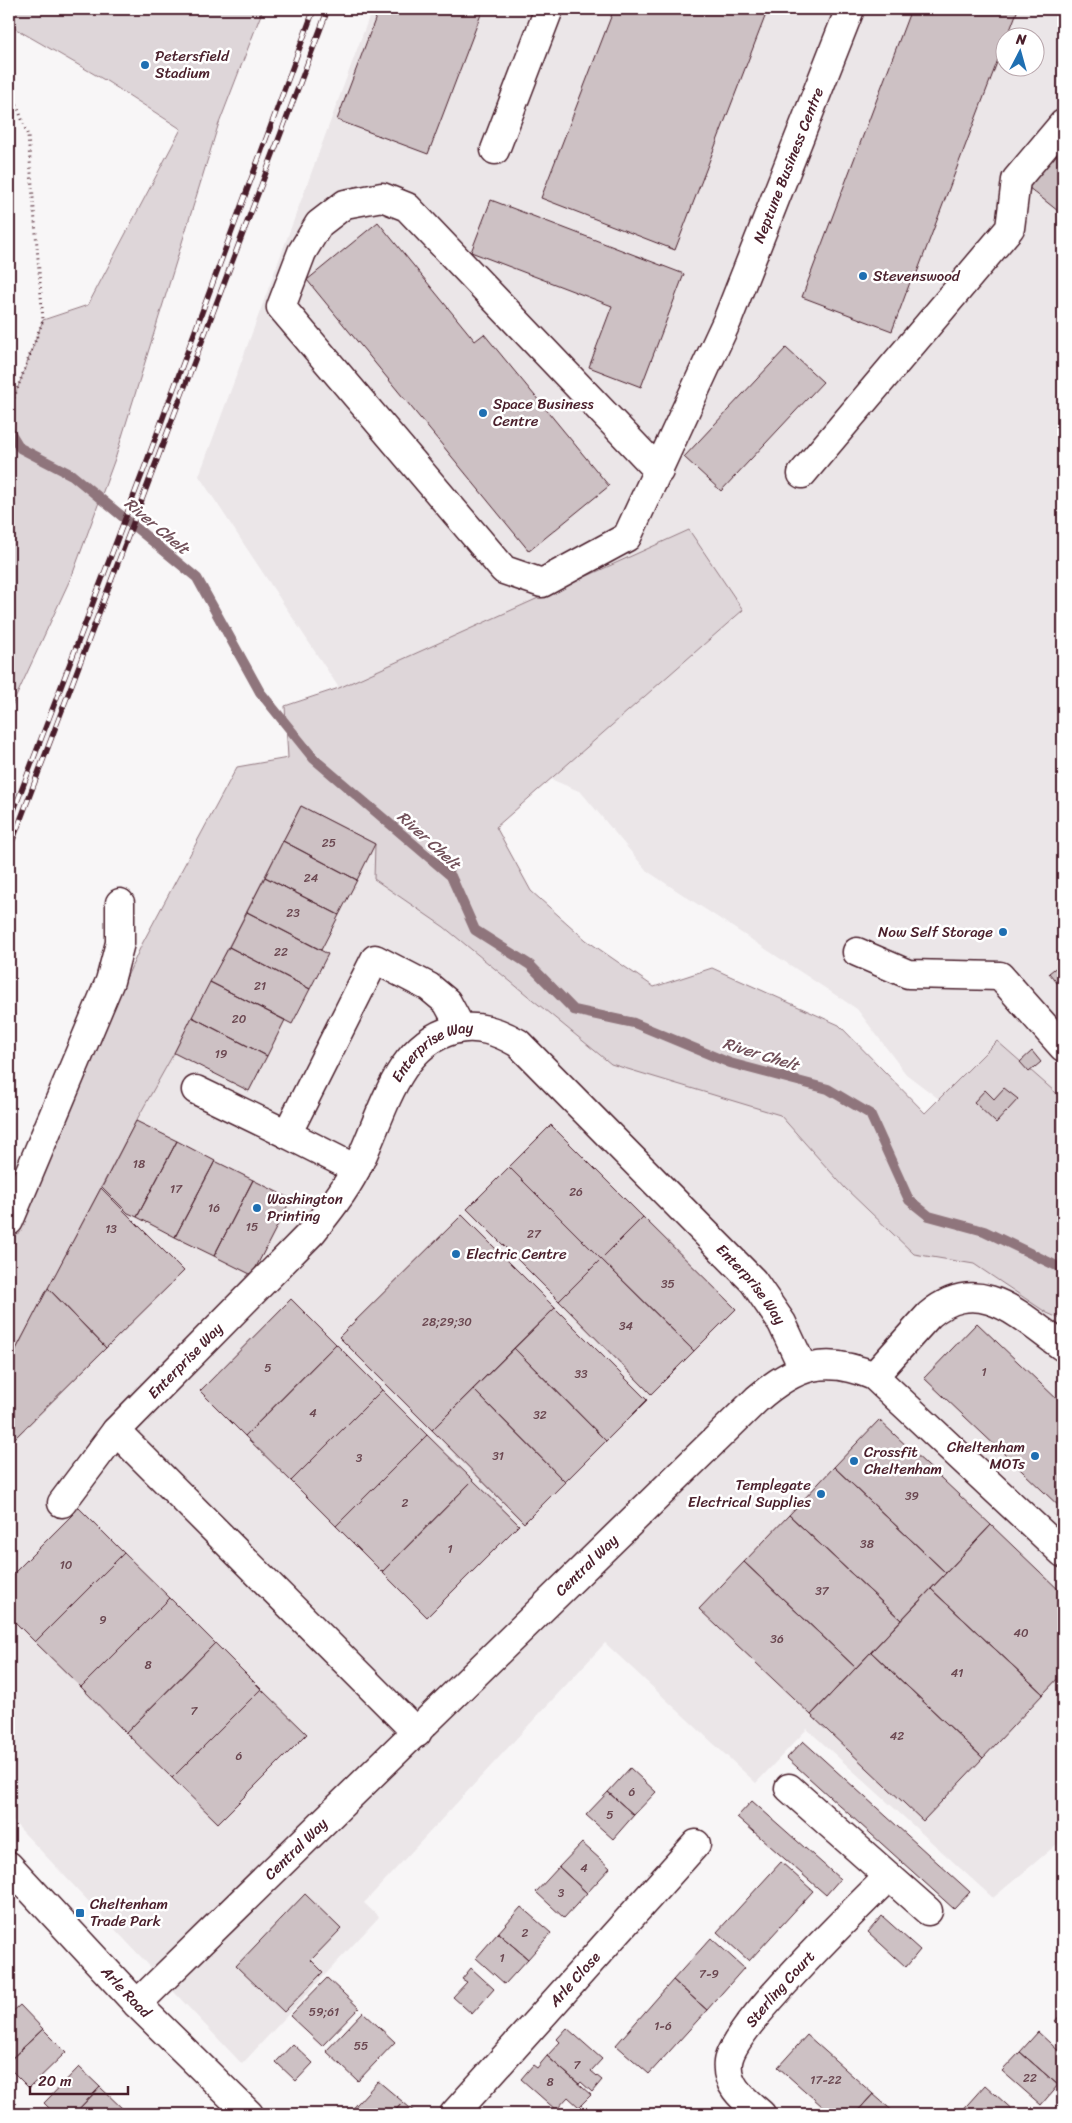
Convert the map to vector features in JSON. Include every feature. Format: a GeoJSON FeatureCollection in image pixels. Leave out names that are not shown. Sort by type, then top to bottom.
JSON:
{"type":"FeatureCollection","features":[{"type":"Feature","properties":{"kind":"street"},"geometry":{"type":"LineString","coordinates":[[495,150],[549,9]]}},
{"type":"Feature","properties":{"kind":"street","name":"Neptune Business Centre"},"geometry":{"type":"LineString","coordinates":[[659,471],[727,321],[850,9]]}},
{"type":"Feature","properties":{"kind":"street"},"geometry":{"type":"LineString","coordinates":[[802,474],[1010,228],[1016,180],[1063,124]]}},
{"type":"Feature","properties":{"kind":"street"},"geometry":{"type":"LineString","coordinates":[[382,197],[407,207],[659,471],[627,537],[542,583],[504,570],[281,307],[302,252],[319,224],[345,204],[382,197]]}},
{"type":"Feature","properties":{"kind":"street"},"geometry":{"type":"LineString","coordinates":[[9,1221],[110,981],[120,943],[120,904]]}},
{"type":"Feature","properties":{"kind":"street"},"geometry":{"type":"LineString","coordinates":[[857,952],[908,974],[1000,976],[1063,1047]]}},
{"type":"Feature","properties":{"kind":"street"},"geometry":{"type":"LineString","coordinates":[[287,1134],[375,959],[428,987],[447,1002],[461,1028]]}},
{"type":"Feature","properties":{"kind":"street","name":"Enterprise Way"},"geometry":{"type":"LineString","coordinates":[[62,1503],[116,1431],[312,1232],[337,1200],[356,1169],[400,1073],[410,1056],[425,1042],[442,1033],[461,1028],[481,1028],[494,1031],[518,1043],[753,1280],[782,1323],[803,1368]]}},
{"type":"Feature","properties":{"kind":"street"},"geometry":{"type":"LineString","coordinates":[[196,1090],[356,1169]]}},
{"type":"Feature","properties":{"kind":"street"},"geometry":{"type":"LineString","coordinates":[[874,1376],[930,1315],[946,1303],[965,1297],[985,1298],[1004,1305],[1063,1347]]}},
{"type":"Feature","properties":{"kind":"street","name":"Central Way"},"geometry":{"type":"LineString","coordinates":[[137,2004],[417,1733],[757,1399],[787,1375],[803,1368],[827,1364],[843,1365],[874,1376],[1063,1553]]}},
{"type":"Feature","properties":{"kind":"street"},"geometry":{"type":"LineString","coordinates":[[116,1431],[417,1733]]}},
{"type":"Feature","properties":{"kind":"street"},"geometry":{"type":"LineString","coordinates":[[789,1788],[928,1912]]}},
{"type":"Feature","properties":{"kind":"street","name":"Arle Close"},"geometry":{"type":"LineString","coordinates":[[454,2114],[696,1844]]}},
{"type":"Feature","properties":{"kind":"street","name":"Arle Road"},"geometry":{"type":"LineString","coordinates":[[9,1866],[137,2004],[249,2114]]}},
{"type":"Feature","properties":{"kind":"street","name":"Sterling Court"},"geometry":{"type":"LineString","coordinates":[[761,2114],[737,2092],[731,2082],[728,2073],[731,2052],[757,2015],[826,1940],[888,1878]]}},
{"type":"Feature","properties":{"kind":"path"},"geometry":{"type":"LineString","coordinates":[[9,92],[15,100],[28,136],[44,320],[9,411]]}},
{"type":"Feature","properties":{"kind":"shaded area"},"geometry":{"type":"Polygon","coordinates":[[[9,9],[263,9],[218,126],[116,456],[73,573],[9,712],[9,411],[43,320],[88,305],[181,129],[108,82],[9,25],[9,9]]]}},
{"type":"Feature","properties":{"kind":"shaded area"},"geometry":{"type":"Polygon","coordinates":[[[372,9],[1063,9],[1063,1193],[906,1074],[857,1009],[647,871],[581,792],[339,688],[199,476],[372,9]]]}},
{"type":"Feature","properties":{"kind":"shaded area"},"geometry":{"type":"Polygon","coordinates":[[[689,530],[743,610],[496,827],[531,891],[586,940],[654,987],[712,968],[839,1025],[925,1113],[997,1041],[1063,1099],[1063,1320],[1047,1313],[974,1264],[914,1254],[845,1188],[780,1115],[611,1064],[444,927],[374,879],[375,844],[301,806],[174,1053],[136,1121],[9,1363],[9,1232],[142,944],[237,767],[288,758],[285,706],[339,688],[689,530]]]}},
{"type":"Feature","properties":{"kind":"shaded area","name":"Cheltenham Trade Park"},"geometry":{"type":"Polygon","coordinates":[[[307,763],[633,1027],[1063,1276],[1063,1839],[993,1898],[807,1729],[756,1783],[605,1643],[364,1903],[379,1917],[242,2064],[9,1817],[9,1330],[307,763]]]}},
{"type":"Feature","properties":{"kind":"building"},"geometry":{"type":"Polygon","coordinates":[[[379,9],[483,9],[428,154],[337,120],[379,9]]]}},
{"type":"Feature","properties":{"kind":"building"},"geometry":{"type":"Polygon","coordinates":[[[614,9],[768,9],[675,250],[541,198],[614,9]]]}},
{"type":"Feature","properties":{"kind":"building"},"geometry":{"type":"Polygon","coordinates":[[[911,9],[1018,9],[1011,28],[994,28],[994,70],[915,278],[912,277],[892,331],[802,297],[911,9]]]}},
{"type":"Feature","properties":{"kind":"building"},"geometry":{"type":"Polygon","coordinates":[[[1063,143],[1063,215],[1028,187],[1063,143]]]}},
{"type":"Feature","properties":{"kind":"building","name":"Space Business Centre"},"geometry":{"type":"Polygon","coordinates":[[[491,200],[684,274],[641,387],[589,367],[612,306],[471,252],[491,200]]]}},
{"type":"Feature","properties":{"kind":"building","name":"Space Business Centre"},"geometry":{"type":"Polygon","coordinates":[[[378,222],[475,341],[484,334],[609,486],[529,551],[307,280],[378,222]]]}},
{"type":"Feature","properties":{"kind":"building"},"geometry":{"type":"Polygon","coordinates":[[[786,348],[823,382],[721,491],[684,457],[786,348]]]}},
{"type":"Feature","properties":{"kind":"building"},"geometry":{"type":"Polygon","coordinates":[[[301,806],[375,844],[357,880],[283,841],[301,806]]]}},
{"type":"Feature","properties":{"kind":"building"},"geometry":{"type":"Polygon","coordinates":[[[283,841],[357,880],[339,915],[265,877],[283,841]]]}},
{"type":"Feature","properties":{"kind":"building"},"geometry":{"type":"Polygon","coordinates":[[[265,877],[339,915],[321,950],[247,912],[265,877]]]}},
{"type":"Feature","properties":{"kind":"building"},"geometry":{"type":"Polygon","coordinates":[[[247,912],[328,954],[310,989],[229,947],[247,912]]]}},
{"type":"Feature","properties":{"kind":"building"},"geometry":{"type":"Polygon","coordinates":[[[229,947],[310,989],[292,1024],[210,982],[229,947]]]}},
{"type":"Feature","properties":{"kind":"building"},"geometry":{"type":"Polygon","coordinates":[[[1063,962],[1063,990],[1049,973],[1063,962]]]}},
{"type":"Feature","properties":{"kind":"building"},"geometry":{"type":"Polygon","coordinates":[[[210,982],[285,1020],[267,1056],[192,1017],[210,982]]]}},
{"type":"Feature","properties":{"kind":"building"},"geometry":{"type":"Polygon","coordinates":[[[192,1017],[267,1056],[249,1091],[174,1053],[192,1017]]]}},
{"type":"Feature","properties":{"kind":"building"},"geometry":{"type":"Polygon","coordinates":[[[1032,1051],[1041,1062],[1029,1072],[1020,1062],[1032,1051]]]}},
{"type":"Feature","properties":{"kind":"building"},"geometry":{"type":"Polygon","coordinates":[[[1004,1088],[1018,1099],[996,1123],[974,1102],[985,1090],[994,1099],[1004,1088]]]}},
{"type":"Feature","properties":{"kind":"building"},"geometry":{"type":"Polygon","coordinates":[[[136,1121],[177,1141],[137,1217],[128,1213],[102,1187],[136,1121]]]}},
{"type":"Feature","properties":{"kind":"building"},"geometry":{"type":"Polygon","coordinates":[[[551,1125],[643,1217],[601,1259],[509,1167],[551,1125]]]}},
{"type":"Feature","properties":{"kind":"building"},"geometry":{"type":"Polygon","coordinates":[[[177,1141],[215,1161],[175,1237],[137,1217],[177,1141]]]}},
{"type":"Feature","properties":{"kind":"building"},"geometry":{"type":"Polygon","coordinates":[[[215,1161],[253,1180],[214,1256],[175,1237],[215,1161]]]}},
{"type":"Feature","properties":{"kind":"building"},"geometry":{"type":"Polygon","coordinates":[[[509,1167],[601,1259],[559,1301],[467,1209],[509,1167]]]}},
{"type":"Feature","properties":{"kind":"building"},"geometry":{"type":"Polygon","coordinates":[[[253,1180],[291,1199],[252,1275],[214,1256],[253,1180]]]}},
{"type":"Feature","properties":{"kind":"building"},"geometry":{"type":"Polygon","coordinates":[[[101,1188],[184,1271],[106,1348],[48,1288],[101,1188]]]}},
{"type":"Feature","properties":{"kind":"building"},"geometry":{"type":"Polygon","coordinates":[[[462,1215],[555,1308],[432,1430],[339,1337],[462,1215]]]}},
{"type":"Feature","properties":{"kind":"building"},"geometry":{"type":"Polygon","coordinates":[[[643,1217],[736,1309],[694,1351],[601,1259],[643,1217]]]}},
{"type":"Feature","properties":{"kind":"building"},"geometry":{"type":"Polygon","coordinates":[[[601,1259],[694,1351],[651,1394],[559,1301],[601,1259]]]}},
{"type":"Feature","properties":{"kind":"building"},"geometry":{"type":"Polygon","coordinates":[[[48,1288],[106,1348],[9,1444],[9,1363],[48,1288]]]}},
{"type":"Feature","properties":{"kind":"building"},"geometry":{"type":"Polygon","coordinates":[[[291,1299],[336,1344],[245,1436],[200,1391],[291,1299]]]}},
{"type":"Feature","properties":{"kind":"building"},"geometry":{"type":"Polygon","coordinates":[[[555,1308],[647,1400],[606,1441],[514,1348],[555,1308]]]}},
{"type":"Feature","properties":{"kind":"building","name":"Cheltenham MOTs"},"geometry":{"type":"Polygon","coordinates":[[[977,1323],[1061,1403],[1063,1400],[1063,1510],[924,1378],[977,1323]]]}},
{"type":"Feature","properties":{"kind":"building"},"geometry":{"type":"Polygon","coordinates":[[[336,1344],[382,1390],[291,1481],[245,1436],[336,1344]]]}},
{"type":"Feature","properties":{"kind":"building"},"geometry":{"type":"Polygon","coordinates":[[[514,1348],[606,1441],[565,1482],[473,1389],[514,1348]]]}},
{"type":"Feature","properties":{"kind":"building"},"geometry":{"type":"Polygon","coordinates":[[[473,1389],[565,1482],[524,1523],[432,1430],[473,1389]]]}},
{"type":"Feature","properties":{"kind":"building"},"geometry":{"type":"Polygon","coordinates":[[[382,1390],[427,1435],[336,1526],[291,1481],[382,1390]]]}},
{"type":"Feature","properties":{"kind":"building"},"geometry":{"type":"Polygon","coordinates":[[[879,1420],[991,1525],[946,1573],[834,1467],[879,1420]]]}},
{"type":"Feature","properties":{"kind":"building"},"geometry":{"type":"Polygon","coordinates":[[[427,1435],[473,1480],[382,1572],[336,1526],[427,1435]]]}},
{"type":"Feature","properties":{"kind":"building"},"geometry":{"type":"Polygon","coordinates":[[[834,1467],[946,1573],[901,1620],[789,1515],[834,1467]]]}},
{"type":"Feature","properties":{"kind":"building"},"geometry":{"type":"Polygon","coordinates":[[[473,1480],[519,1525],[427,1617],[382,1572],[473,1480]]]}},
{"type":"Feature","properties":{"kind":"building"},"geometry":{"type":"Polygon","coordinates":[[[79,1508],[124,1553],[35,1642],[9,1616],[9,1578],[79,1508]]]}},
{"type":"Feature","properties":{"kind":"building"},"geometry":{"type":"Polygon","coordinates":[[[789,1515],[901,1620],[856,1668],[744,1562],[789,1515]]]}},
{"type":"Feature","properties":{"kind":"building"},"geometry":{"type":"Polygon","coordinates":[[[991,1525],[1063,1594],[1063,1673],[1043,1694],[931,1589],[991,1525]]]}},
{"type":"Feature","properties":{"kind":"building"},"geometry":{"type":"Polygon","coordinates":[[[124,1553],[170,1598],[81,1687],[35,1642],[124,1553]]]}},
{"type":"Feature","properties":{"kind":"building"},"geometry":{"type":"Polygon","coordinates":[[[744,1562],[856,1668],[811,1715],[699,1609],[744,1562]]]}},
{"type":"Feature","properties":{"kind":"building"},"geometry":{"type":"Polygon","coordinates":[[[931,1589],[1043,1694],[983,1758],[871,1652],[931,1589]]]}},
{"type":"Feature","properties":{"kind":"building"},"geometry":{"type":"Polygon","coordinates":[[[170,1598],[215,1643],[126,1733],[81,1687],[170,1598]]]}},
{"type":"Feature","properties":{"kind":"building"},"geometry":{"type":"Polygon","coordinates":[[[215,1643],[261,1689],[172,1778],[126,1733],[215,1643]]]}},
{"type":"Feature","properties":{"kind":"building"},"geometry":{"type":"Polygon","coordinates":[[[871,1652],[983,1758],[923,1821],[811,1715],[871,1652]]]}},
{"type":"Feature","properties":{"kind":"building"},"geometry":{"type":"Polygon","coordinates":[[[261,1689],[307,1734],[218,1823],[172,1778],[261,1689]]]}},
{"type":"Feature","properties":{"kind":"building"},"geometry":{"type":"Polygon","coordinates":[[[803,1741],[970,1892],[954,1909],[787,1758],[803,1741]]]}},
{"type":"Feature","properties":{"kind":"building"},"geometry":{"type":"Polygon","coordinates":[[[630,1768],[656,1792],[634,1815],[608,1792],[630,1768]]]}},
{"type":"Feature","properties":{"kind":"building"},"geometry":{"type":"Polygon","coordinates":[[[608,1792],[634,1815],[613,1839],[586,1815],[608,1792]]]}},
{"type":"Feature","properties":{"kind":"building"},"geometry":{"type":"Polygon","coordinates":[[[752,1801],[840,1879],[826,1895],[737,1817],[752,1801]]]}},
{"type":"Feature","properties":{"kind":"building"},"geometry":{"type":"Polygon","coordinates":[[[582,1843],[610,1868],[587,1893],[559,1867],[582,1843]]]}},
{"type":"Feature","properties":{"kind":"building"},"geometry":{"type":"Polygon","coordinates":[[[781,1862],[813,1891],[749,1961],[717,1932],[781,1862]]]}},
{"type":"Feature","properties":{"kind":"building"},"geometry":{"type":"Polygon","coordinates":[[[559,1867],[587,1893],[564,1918],[536,1892],[559,1867]]]}},
{"type":"Feature","properties":{"kind":"building"},"geometry":{"type":"Polygon","coordinates":[[[305,1894],[341,1929],[311,1960],[323,1972],[284,2012],[236,1966],[305,1894]]]}},
{"type":"Feature","properties":{"kind":"building"},"geometry":{"type":"Polygon","coordinates":[[[521,1907],[551,1933],[528,1959],[498,1933],[521,1907]]]}},
{"type":"Feature","properties":{"kind":"building"},"geometry":{"type":"Polygon","coordinates":[[[882,1916],[920,1950],[906,1967],[868,1932],[882,1916]]]}},
{"type":"Feature","properties":{"kind":"building"},"geometry":{"type":"Polygon","coordinates":[[[498,1933],[528,1959],[505,1984],[476,1958],[498,1933]]]}},
{"type":"Feature","properties":{"kind":"building"},"geometry":{"type":"Polygon","coordinates":[[[711,1938],[744,1968],[707,2010],[673,1980],[711,1938]]]}},
{"type":"Feature","properties":{"kind":"building"},"geometry":{"type":"Polygon","coordinates":[[[471,1968],[494,1989],[472,2014],[453,1997],[467,1982],[462,1979],[471,1968]]]}},
{"type":"Feature","properties":{"kind":"building"},"geometry":{"type":"Polygon","coordinates":[[[327,1978],[359,2008],[322,2046],[290,2016],[327,1978]]]}},
{"type":"Feature","properties":{"kind":"building"},"geometry":{"type":"Polygon","coordinates":[[[673,1980],[707,2010],[649,2074],[616,2045],[673,1980]]]}},
{"type":"Feature","properties":{"kind":"building"},"geometry":{"type":"Polygon","coordinates":[[[20,2005],[43,2029],[9,2061],[9,2015],[20,2005]]]}},
{"type":"Feature","properties":{"kind":"building"},"geometry":{"type":"Polygon","coordinates":[[[363,2012],[395,2042],[358,2081],[326,2051],[363,2012]]]}},
{"type":"Feature","properties":{"kind":"building"},"geometry":{"type":"Polygon","coordinates":[[[1063,2012],[1063,2028],[1055,2021],[1063,2012]]]}},
{"type":"Feature","properties":{"kind":"building"},"geometry":{"type":"Polygon","coordinates":[[[567,2028],[602,2059],[591,2071],[602,2080],[592,2092],[581,2082],[579,2084],[547,2056],[560,2042],[557,2039],[567,2028]]]}},
{"type":"Feature","properties":{"kind":"building"},"geometry":{"type":"Polygon","coordinates":[[[43,2029],[66,2052],[29,2088],[9,2068],[9,2061],[43,2029]]]}},
{"type":"Feature","properties":{"kind":"building"},"geometry":{"type":"Polygon","coordinates":[[[1038,2032],[1063,2055],[1063,2080],[1058,2085],[1020,2052],[1038,2032]]]}},
{"type":"Feature","properties":{"kind":"building"},"geometry":{"type":"Polygon","coordinates":[[[807,2035],[873,2094],[855,2114],[831,2114],[778,2067],[807,2035]]]}},
{"type":"Feature","properties":{"kind":"building"},"geometry":{"type":"Polygon","coordinates":[[[293,2044],[313,2063],[296,2081],[276,2062],[293,2044]]]}},
{"type":"Feature","properties":{"kind":"building"},"geometry":{"type":"Polygon","coordinates":[[[1020,2052],[1058,2085],[1041,2105],[1002,2071],[1020,2052]]]}},
{"type":"Feature","properties":{"kind":"building"},"geometry":{"type":"Polygon","coordinates":[[[547,2056],[591,2095],[579,2107],[568,2097],[556,2110],[521,2079],[533,2065],[537,2068],[547,2056]]]}},
{"type":"Feature","properties":{"kind":"building"},"geometry":{"type":"Polygon","coordinates":[[[79,2067],[100,2087],[74,2114],[55,2114],[44,2103],[79,2067]]]}},
{"type":"Feature","properties":{"kind":"building"},"geometry":{"type":"Polygon","coordinates":[[[378,2081],[403,2102],[392,2114],[348,2114],[378,2081]]]}},
{"type":"Feature","properties":{"kind":"building"},"geometry":{"type":"Polygon","coordinates":[[[985,2085],[1016,2113],[959,2114],[985,2085]]]}},
{"type":"Feature","properties":{"kind":"building"},"geometry":{"type":"Polygon","coordinates":[[[100,2087],[124,2110],[120,2114],[74,2114],[100,2087]]]}},
{"type":"Feature","properties":{"kind":"building"},"geometry":{"type":"Polygon","coordinates":[[[873,2094],[896,2114],[855,2114],[873,2094]]]}},
{"type":"Feature","properties":{"kind":"building"},"geometry":{"type":"Polygon","coordinates":[[[403,2102],[417,2114],[392,2114],[403,2102]]]}},
{"type":"Feature","properties":{"kind":"waterway","name":"River Chelt"},"geometry":{"type":"LineString","coordinates":[[9,430],[20,448],[72,475],[197,578],[260,692],[314,759],[451,876],[475,930],[530,965],[574,1010],[634,1023],[730,1063],[828,1089],[870,1114],[909,1200],[929,1216],[984,1231],[1063,1269]]}},
{"type":"Feature","properties":{"kind":"railway"},"geometry":{"type":"LineString","coordinates":[[9,823],[144,469],[314,9]]}},
{"type":"Feature","properties":{"kind":"railway"},"geometry":{"type":"LineString","coordinates":[[9,850],[328,9]]}},
{"type":"Feature","properties":{"kind":"place","name":"Petersfield Stadium"},"geometry":{"type":"Point","coordinates":[145,65]}},
{"type":"Feature","properties":{"kind":"place","name":"Stevenswood"},"geometry":{"type":"Point","coordinates":[863,276]}},
{"type":"Feature","properties":{"kind":"place","name":"Space Business Centre"},"geometry":{"type":"Point","coordinates":[483,413]}},
{"type":"Feature","properties":{"kind":"place","name":"Now Self Storage"},"geometry":{"type":"Point","coordinates":[1003,932]}},
{"type":"Feature","properties":{"kind":"place","name":"Washington Printing"},"geometry":{"type":"Point","coordinates":[257,1208]}},
{"type":"Feature","properties":{"kind":"place","name":"Electric Centre"},"geometry":{"type":"Point","coordinates":[456,1254]}},
{"type":"Feature","properties":{"kind":"place","name":"Cheltenham MOTs"},"geometry":{"type":"Point","coordinates":[1035,1456]}},
{"type":"Feature","properties":{"kind":"place","name":"Crossfit Cheltenham"},"geometry":{"type":"Point","coordinates":[854,1461]}},
{"type":"Feature","properties":{"kind":"place","name":"Templegate Electrical Supplies"},"geometry":{"type":"Point","coordinates":[821,1494]}},
{"type":"Feature","properties":{"kind":"place","name":"Cheltenham Trade Park"},"geometry":{"type":"Point","coordinates":[80,1913]}}]}
